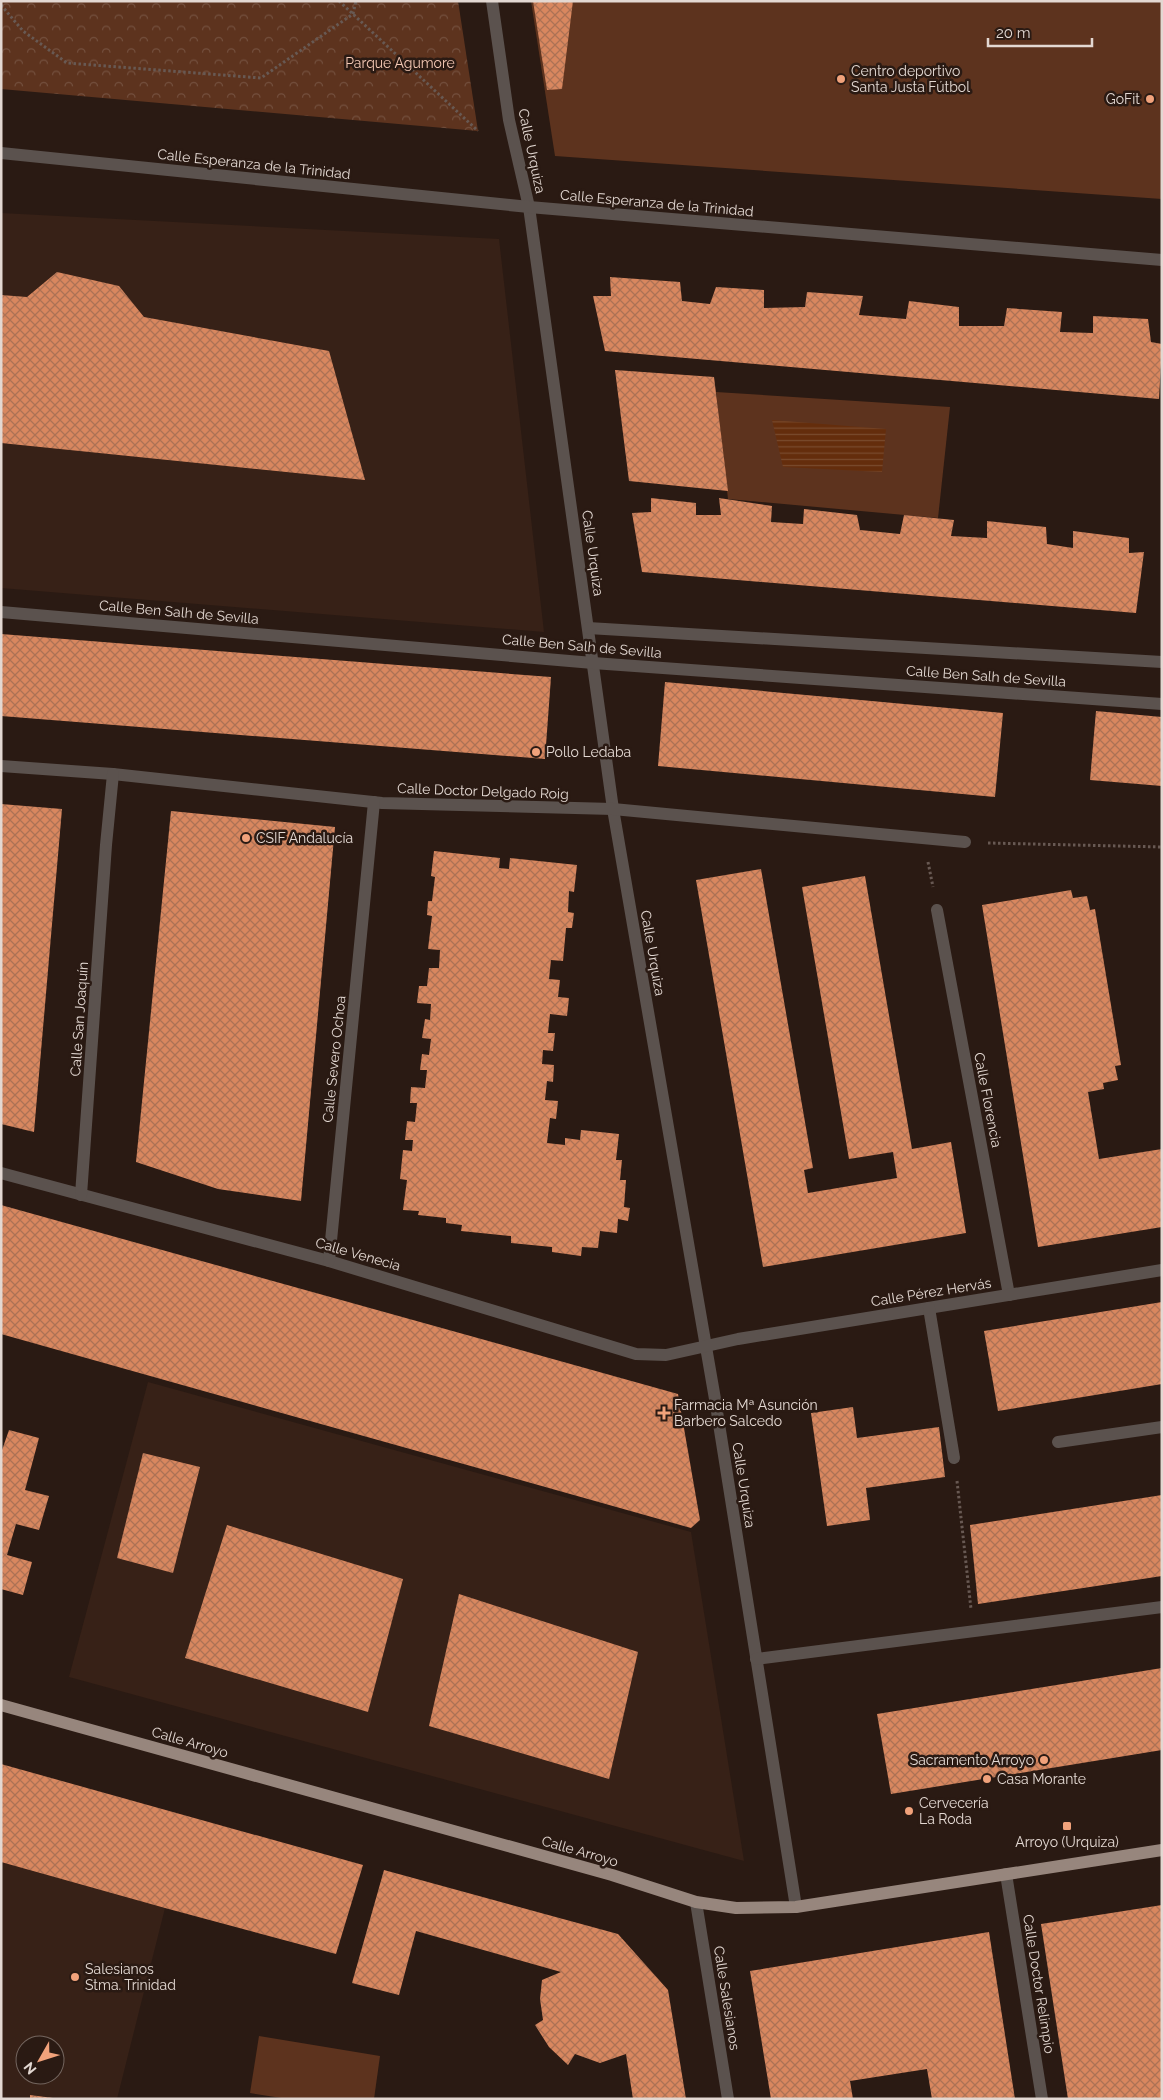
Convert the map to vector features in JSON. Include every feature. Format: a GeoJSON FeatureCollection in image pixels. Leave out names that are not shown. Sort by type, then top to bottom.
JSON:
{"type":"FeatureCollection","features":[{"type":"Feature","properties":{"kind":"main road","name":"Calle Arroyo"},"geometry":{"type":"LineString","coordinates":[[1,1704],[603,1873],[696,1902],[736,1908],[796,1907],[1162,1850]]}},
{"type":"Feature","properties":{"kind":"street","name":"Calle Urquiza"},"geometry":{"type":"LineString","coordinates":[[492,1],[510,120],[529,207],[613,809],[706,1346],[796,1907]]}},
{"type":"Feature","properties":{"kind":"street","name":"Calle Esperanza de la Trinidad"},"geometry":{"type":"LineString","coordinates":[[1,154],[529,207],[1162,260]]}},
{"type":"Feature","properties":{"kind":"street","name":"Calle Ben Salh de Sevilla"},"geometry":{"type":"LineString","coordinates":[[1,612],[593,663],[1162,704]]}},
{"type":"Feature","properties":{"kind":"street"},"geometry":{"type":"LineString","coordinates":[[588,628],[1162,662]]}},
{"type":"Feature","properties":{"kind":"street","name":"Calle Doctor Delgado Roig"},"geometry":{"type":"LineString","coordinates":[[1,766],[113,774],[374,802],[613,809],[965,842]]}},
{"type":"Feature","properties":{"kind":"street","name":"Calle San Joaquín"},"geometry":{"type":"LineString","coordinates":[[81,1195],[106,845],[113,774]]}},
{"type":"Feature","properties":{"kind":"street","name":"Calle Severo Ochoa"},"geometry":{"type":"LineString","coordinates":[[329,1261],[374,802]]}},
{"type":"Feature","properties":{"kind":"street","name":"Calle Florencia"},"geometry":{"type":"LineString","coordinates":[[937,910],[1009,1295]]}},
{"type":"Feature","properties":{"kind":"street","name":"Calle Venecia"},"geometry":{"type":"LineString","coordinates":[[1,1173],[329,1261],[636,1354],[666,1355],[706,1346]]}},
{"type":"Feature","properties":{"kind":"street","name":"Calle Pérez Hervás"},"geometry":{"type":"LineString","coordinates":[[706,1346],[1162,1270]]}},
{"type":"Feature","properties":{"kind":"street"},"geometry":{"type":"LineString","coordinates":[[929,1308],[954,1458]]}},
{"type":"Feature","properties":{"kind":"street"},"geometry":{"type":"LineString","coordinates":[[1058,1442],[1162,1426]]}},
{"type":"Feature","properties":{"kind":"street"},"geometry":{"type":"LineString","coordinates":[[756,1659],[1162,1607]]}},
{"type":"Feature","properties":{"kind":"street","name":"Calle Doctor Relimpio"},"geometry":{"type":"LineString","coordinates":[[1006,1874],[1042,2099]]}},
{"type":"Feature","properties":{"kind":"street","name":"Calle Salesianos"},"geometry":{"type":"LineString","coordinates":[[696,1902],[728,2099]]}},
{"type":"Feature","properties":{"kind":"path"},"geometry":{"type":"LineString","coordinates":[[339,1],[478,131]]}},
{"type":"Feature","properties":{"kind":"path"},"geometry":{"type":"LineString","coordinates":[[1,4],[24,32],[67,63],[261,78],[353,14],[356,1]]}},
{"type":"Feature","properties":{"kind":"path"},"geometry":{"type":"LineString","coordinates":[[924,839],[937,910]]}},
{"type":"Feature","properties":{"kind":"path"},"geometry":{"type":"LineString","coordinates":[[965,842],[1162,847]]}},
{"type":"Feature","properties":{"kind":"path"},"geometry":{"type":"LineString","coordinates":[[954,1458],[973,1631]]}},
{"type":"Feature","properties":{"kind":"shaded area"},"geometry":{"type":"Polygon","coordinates":[[[1,213],[499,239],[544,632],[1,588],[1,213]]]}},
{"type":"Feature","properties":{"kind":"shaded area"},"geometry":{"type":"Polygon","coordinates":[[[772,420],[886,429],[882,472],[783,467],[772,420]]]}},
{"type":"Feature","properties":{"kind":"shaded area"},"geometry":{"type":"Polygon","coordinates":[[[148,1382],[691,1532],[744,1861],[69,1677],[148,1382]]]}},
{"type":"Feature","properties":{"kind":"shaded area","name":"Salesianos Stma. Trinidad"},"geometry":{"type":"Polygon","coordinates":[[[1,1862],[165,1908],[117,2099],[1,2099],[1,1862]]]}},
{"type":"Feature","properties":{"kind":"green space","name":"Parque Agumore"},"geometry":{"type":"Polygon","coordinates":[[[1,1],[458,1],[478,131],[1,89],[1,1]]]}},
{"type":"Feature","properties":{"kind":"green space","name":"Centro deportivo Santa Justa Fútbol"},"geometry":{"type":"Polygon","coordinates":[[[531,1],[1162,1],[1162,199],[555,156],[531,1]]]}},
{"type":"Feature","properties":{"kind":"green space"},"geometry":{"type":"Polygon","coordinates":[[[716,392],[950,407],[938,518],[728,499],[716,392]]]}},
{"type":"Feature","properties":{"kind":"green space"},"geometry":{"type":"Polygon","coordinates":[[[259,2036],[380,2056],[374,2099],[288,2099],[250,2093],[259,2036]]]}},
{"type":"Feature","properties":{"kind":"building"},"geometry":{"type":"Polygon","coordinates":[[[533,1],[573,1],[562,89],[547,90],[533,1]]]}},
{"type":"Feature","properties":{"kind":"building"},"geometry":{"type":"Polygon","coordinates":[[[57,272],[119,286],[144,317],[329,351],[365,480],[1,443],[1,295],[27,297],[57,272]]]}},
{"type":"Feature","properties":{"kind":"building"},"geometry":{"type":"Polygon","coordinates":[[[610,277],[680,282],[682,301],[710,304],[716,287],[764,290],[764,308],[805,307],[807,292],[863,296],[859,315],[906,319],[909,301],[959,307],[959,326],[1004,326],[1007,308],[1062,312],[1060,332],[1093,333],[1093,316],[1148,319],[1151,342],[1162,344],[1159,399],[605,351],[593,296],[611,296],[610,277]]]}},
{"type":"Feature","properties":{"kind":"building"},"geometry":{"type":"Polygon","coordinates":[[[615,370],[714,377],[728,491],[629,481],[615,370]]]}},
{"type":"Feature","properties":{"kind":"building"},"geometry":{"type":"Polygon","coordinates":[[[651,498],[696,503],[696,515],[721,515],[719,498],[772,506],[771,522],[803,524],[804,509],[857,515],[860,530],[900,534],[904,515],[954,520],[951,536],[987,538],[987,521],[1046,527],[1047,544],[1073,548],[1073,531],[1129,538],[1129,553],[1144,552],[1136,613],[642,572],[632,513],[651,512],[651,498]]]}},
{"type":"Feature","properties":{"kind":"building"},"geometry":{"type":"Polygon","coordinates":[[[1,634],[551,677],[545,759],[1,716],[1,634]]]}},
{"type":"Feature","properties":{"kind":"building"},"geometry":{"type":"Polygon","coordinates":[[[665,682],[1003,713],[995,797],[658,766],[665,682]]]}},
{"type":"Feature","properties":{"kind":"building"},"geometry":{"type":"Polygon","coordinates":[[[1096,711],[1162,717],[1162,786],[1090,780],[1096,711]]]}},
{"type":"Feature","properties":{"kind":"building"},"geometry":{"type":"Polygon","coordinates":[[[1,804],[62,809],[34,1132],[1,1124],[1,804]]]}},
{"type":"Feature","properties":{"kind":"building"},"geometry":{"type":"Polygon","coordinates":[[[171,811],[335,827],[301,1201],[218,1189],[136,1162],[171,811]]]}},
{"type":"Feature","properties":{"kind":"building"},"geometry":{"type":"Polygon","coordinates":[[[434,851],[500,858],[499,868],[509,869],[510,858],[577,865],[574,892],[569,891],[568,912],[574,913],[572,928],[566,928],[563,961],[551,960],[549,979],[560,980],[558,997],[569,998],[567,1016],[550,1014],[548,1033],[555,1033],[553,1051],[543,1050],[542,1064],[554,1065],[553,1082],[547,1081],[545,1100],[558,1101],[556,1119],[550,1118],[547,1143],[565,1145],[565,1138],[580,1140],[581,1130],[619,1134],[616,1160],[622,1160],[620,1180],[626,1180],[624,1207],[630,1208],[628,1221],[618,1219],[617,1233],[600,1231],[598,1248],[582,1247],[581,1256],[552,1252],[552,1247],[511,1243],[511,1236],[461,1231],[462,1225],[446,1223],[446,1218],[418,1215],[419,1211],[403,1210],[407,1180],[400,1179],[403,1150],[412,1151],[413,1140],[405,1140],[407,1121],[415,1122],[417,1103],[410,1103],[411,1087],[425,1088],[427,1070],[420,1070],[422,1054],[429,1055],[431,1039],[422,1038],[425,1019],[430,1020],[431,1004],[417,1003],[419,986],[427,986],[429,968],[439,968],[440,950],[428,949],[432,916],[427,915],[428,901],[432,901],[435,877],[431,876],[434,851]]]}},
{"type":"Feature","properties":{"kind":"building"},"geometry":{"type":"Polygon","coordinates":[[[761,869],[813,1168],[804,1170],[808,1193],[897,1178],[893,1152],[849,1159],[802,887],[865,876],[912,1149],[951,1142],[966,1233],[763,1267],[696,880],[761,869]]]}},
{"type":"Feature","properties":{"kind":"building"},"geometry":{"type":"Polygon","coordinates":[[[1071,890],[1073,898],[1087,896],[1090,910],[1095,909],[1121,1065],[1115,1066],[1118,1080],[1103,1083],[1104,1089],[1088,1092],[1099,1159],[1162,1149],[1162,1227],[1038,1247],[982,905],[1071,890]]]}},
{"type":"Feature","properties":{"kind":"building"},"geometry":{"type":"Polygon","coordinates":[[[1,1205],[678,1394],[700,1520],[691,1528],[1,1334],[1,1205]]]}},
{"type":"Feature","properties":{"kind":"building"},"geometry":{"type":"Polygon","coordinates":[[[1162,1302],[1162,1384],[998,1411],[984,1331],[1162,1302]]]}},
{"type":"Feature","properties":{"kind":"building"},"geometry":{"type":"Polygon","coordinates":[[[853,1407],[857,1438],[939,1427],[945,1477],[866,1488],[870,1520],[827,1526],[811,1413],[853,1407]]]}},
{"type":"Feature","properties":{"kind":"building"},"geometry":{"type":"Polygon","coordinates":[[[9,1430],[39,1438],[25,1490],[49,1496],[39,1530],[16,1524],[7,1555],[32,1562],[23,1595],[1,1589],[1,1453],[9,1430]]]}},
{"type":"Feature","properties":{"kind":"building"},"geometry":{"type":"Polygon","coordinates":[[[143,1453],[200,1467],[173,1573],[117,1558],[143,1453]]]}},
{"type":"Feature","properties":{"kind":"building"},"geometry":{"type":"Polygon","coordinates":[[[1162,1495],[1162,1576],[978,1604],[970,1525],[1162,1495]]]}},
{"type":"Feature","properties":{"kind":"building"},"geometry":{"type":"Polygon","coordinates":[[[227,1525],[403,1579],[368,1712],[185,1658],[227,1525]]]}},
{"type":"Feature","properties":{"kind":"building"},"geometry":{"type":"Polygon","coordinates":[[[459,1594],[638,1652],[609,1779],[429,1726],[459,1594]]]}},
{"type":"Feature","properties":{"kind":"building"},"geometry":{"type":"Polygon","coordinates":[[[1162,1668],[1162,1750],[891,1794],[877,1714],[1162,1668]]]}},
{"type":"Feature","properties":{"kind":"building"},"geometry":{"type":"Polygon","coordinates":[[[1,1764],[363,1865],[336,1954],[1,1862],[1,1764]]]}},
{"type":"Feature","properties":{"kind":"building"},"geometry":{"type":"Polygon","coordinates":[[[384,1870],[618,1934],[668,1990],[686,2099],[633,2099],[626,2054],[600,2063],[575,2054],[568,2065],[549,2047],[535,2025],[543,2020],[540,1999],[542,1980],[561,1972],[416,1931],[399,1995],[352,1983],[384,1870]]]}},
{"type":"Feature","properties":{"kind":"building"},"geometry":{"type":"Polygon","coordinates":[[[1162,1905],[1162,2099],[1068,2099],[1041,1924],[1162,1905]]]}},
{"type":"Feature","properties":{"kind":"building"},"geometry":{"type":"Polygon","coordinates":[[[989,1932],[1015,2099],[932,2099],[927,2069],[850,2081],[853,2099],[771,2099],[750,1971],[989,1932]]]}},
{"type":"Feature","properties":{"kind":"building"},"geometry":{"type":"Polygon","coordinates":[[[30,2095],[53,2098],[53,2099],[30,2099],[30,2095]]]}},
{"type":"Feature","properties":{"kind":"place","name":"Centro deportivo Santa Justa Fútbol"},"geometry":{"type":"Point","coordinates":[841,79]}},
{"type":"Feature","properties":{"kind":"place","name":"GoFit"},"geometry":{"type":"Point","coordinates":[1150,99]}},
{"type":"Feature","properties":{"kind":"place","name":"Pollo Ledaba"},"geometry":{"type":"Point","coordinates":[536,752]}},
{"type":"Feature","properties":{"kind":"place","name":"CSIF Andalucía"},"geometry":{"type":"Point","coordinates":[246,838]}},
{"type":"Feature","properties":{"kind":"place","name":"Farmacia Mª Asunción Barbero Salcedo"},"geometry":{"type":"Point","coordinates":[664,1413]}},
{"type":"Feature","properties":{"kind":"place","name":"Sacramento Arroyo"},"geometry":{"type":"Point","coordinates":[1044,1760]}},
{"type":"Feature","properties":{"kind":"place","name":"Casa Morante"},"geometry":{"type":"Point","coordinates":[987,1779]}},
{"type":"Feature","properties":{"kind":"place","name":"Cervecería La Roda"},"geometry":{"type":"Point","coordinates":[909,1811]}},
{"type":"Feature","properties":{"kind":"place","name":"Arroyo (Urquiza)"},"geometry":{"type":"Point","coordinates":[1067,1826]}},
{"type":"Feature","properties":{"kind":"place","name":"Salesianos Stma. Trinidad"},"geometry":{"type":"Point","coordinates":[75,1977]}}]}
